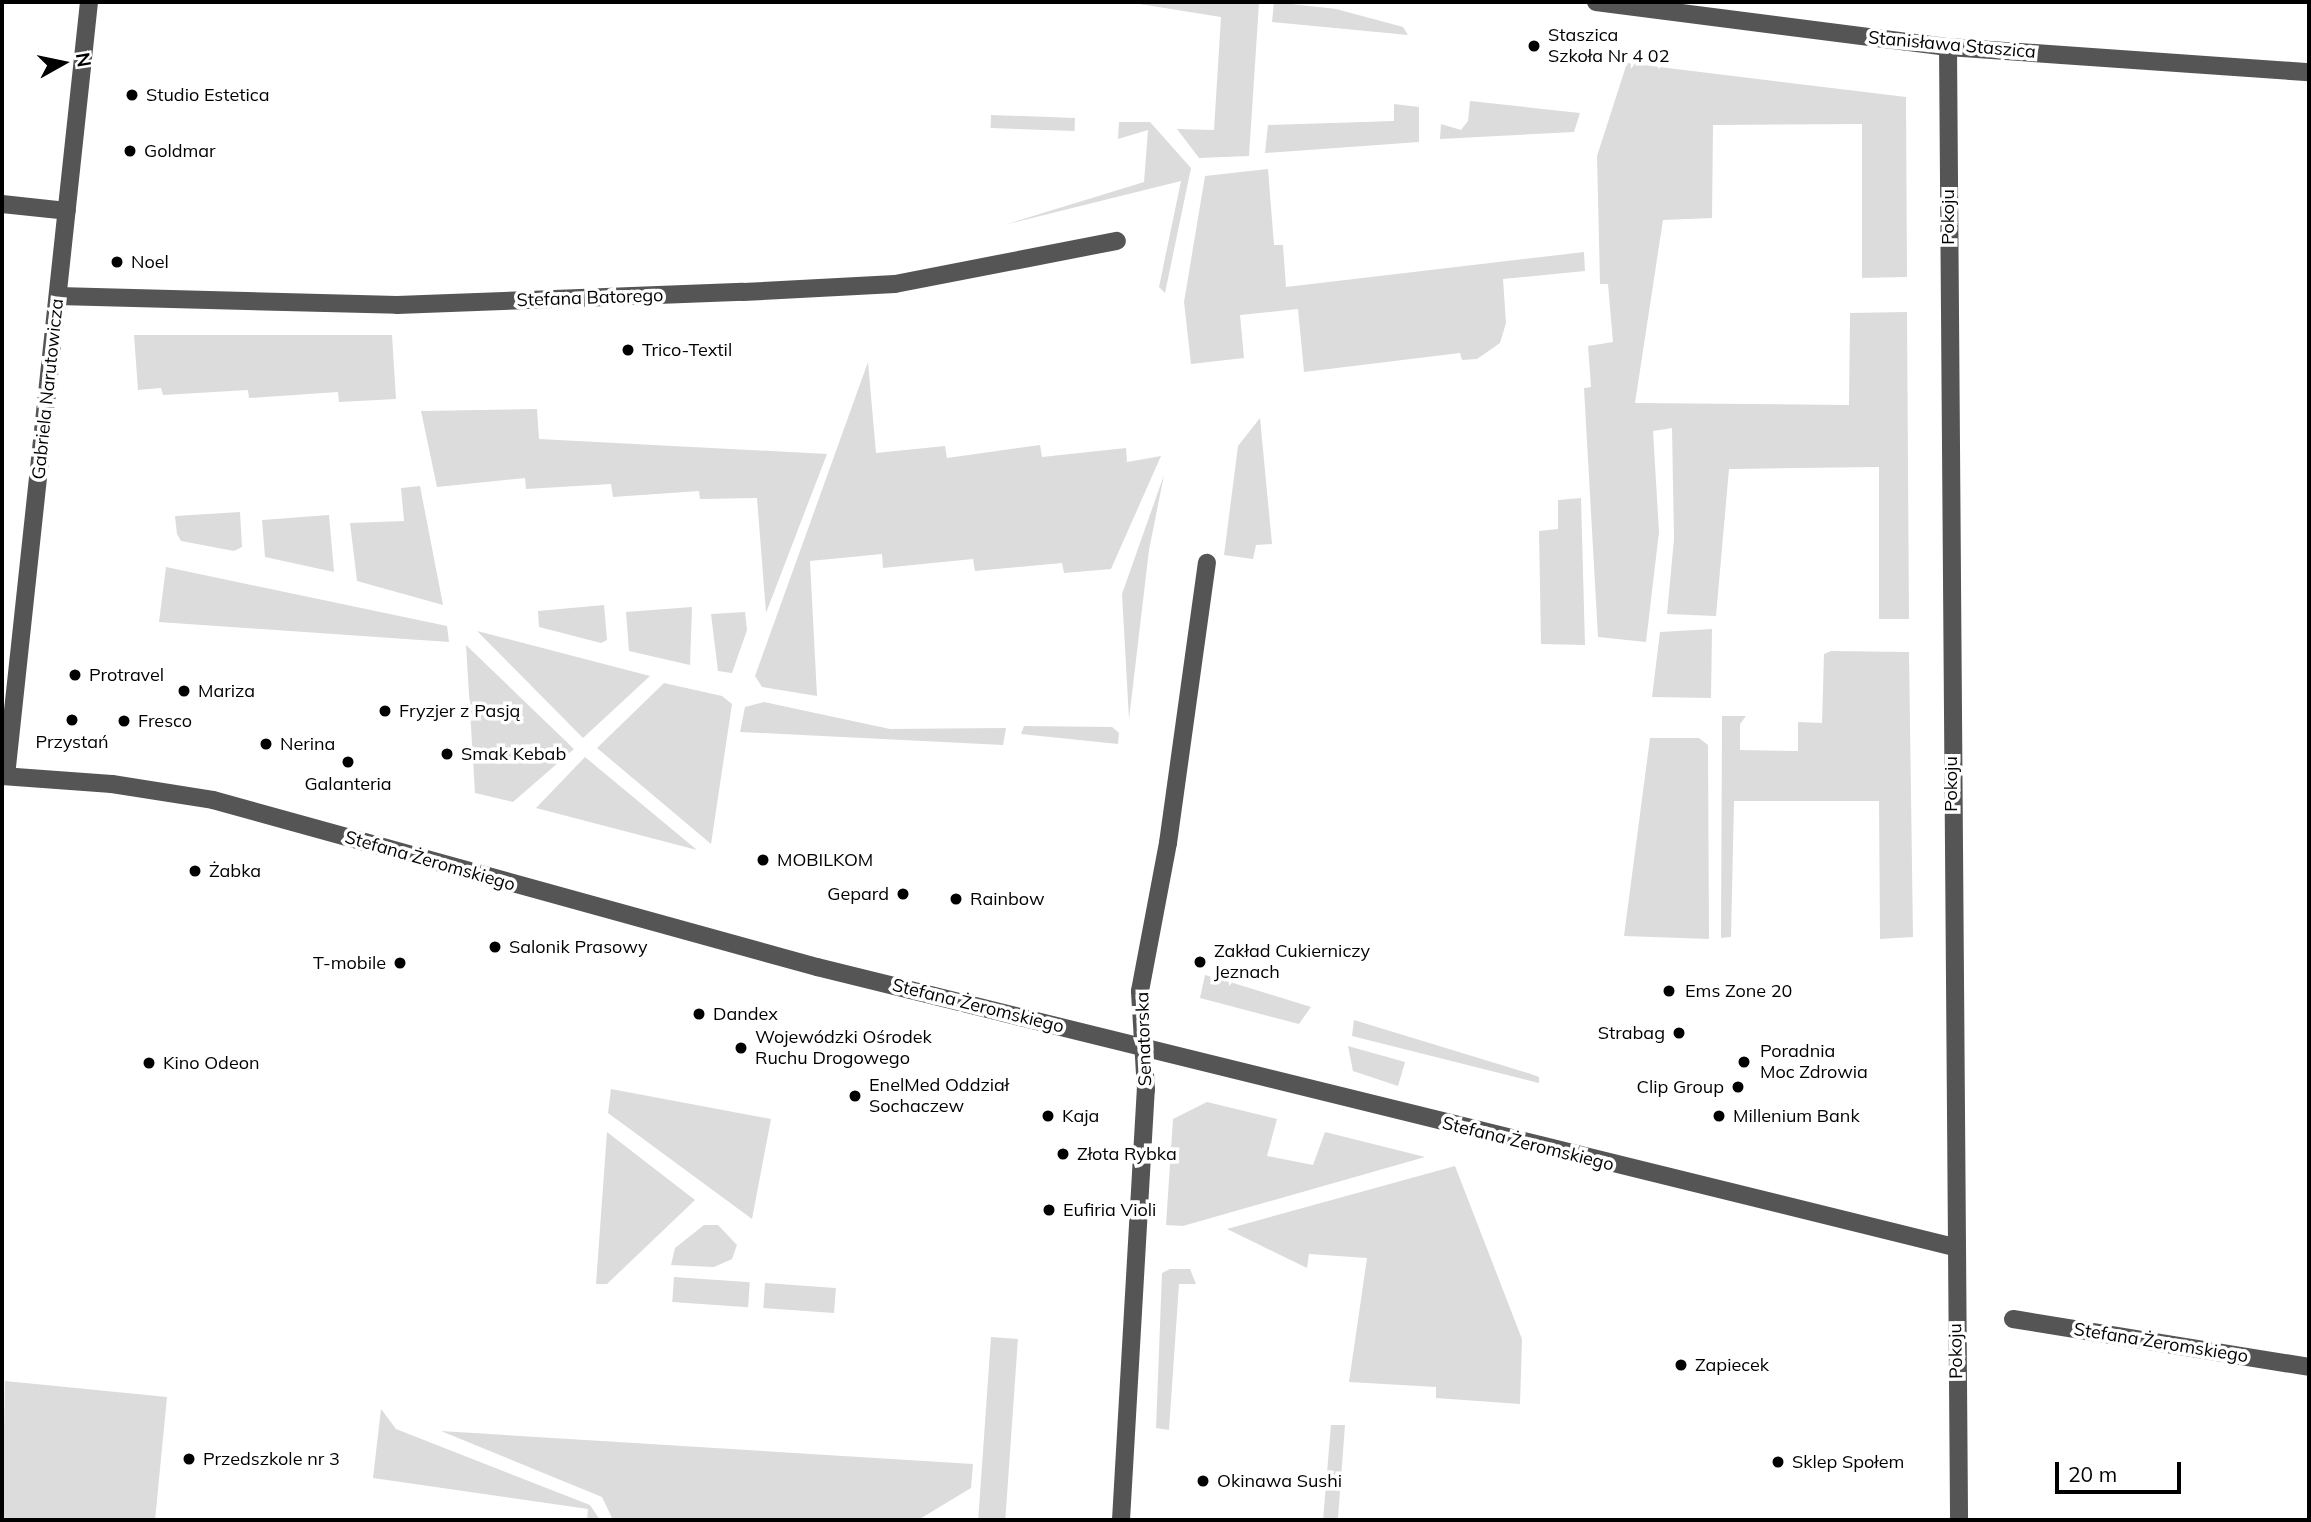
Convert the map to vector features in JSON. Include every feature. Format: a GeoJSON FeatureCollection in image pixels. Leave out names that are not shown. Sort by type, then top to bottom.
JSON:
{"type":"FeatureCollection","features":[{"type":"Feature","properties":{"kind":"street","name":"Gabriela Narutowicza"},"geometry":{"type":"LineString","coordinates":[[4,776],[89,2]]}},
{"type":"Feature","properties":{"kind":"street","name":"Stanisława Staszica"},"geometry":{"type":"LineString","coordinates":[[1596,2],[1948,47],[2309,72]]}},
{"type":"Feature","properties":{"kind":"street","name":"Pokoju"},"geometry":{"type":"LineString","coordinates":[[1948,47],[1954,1247],[1959,1520]]}},
{"type":"Feature","properties":{"kind":"street"},"geometry":{"type":"LineString","coordinates":[[2,204],[67,211]]}},
{"type":"Feature","properties":{"kind":"street","name":"Stefana Batorego"},"geometry":{"type":"LineString","coordinates":[[58,296],[397,305],[895,284],[1117,241]]}},
{"type":"Feature","properties":{"kind":"street","name":"Senatorska"},"geometry":{"type":"LineString","coordinates":[[1121,1520],[1146,1090],[1140,991],[1168,843],[1206,562]]}},
{"type":"Feature","properties":{"kind":"street","name":"Stefana Żeromskiego"},"geometry":{"type":"LineString","coordinates":[[4,776],[112,784],[213,800],[817,967],[1954,1247]]}},
{"type":"Feature","properties":{"kind":"street","name":"Stefana Żeromskiego"},"geometry":{"type":"LineString","coordinates":[[2013,1319],[2309,1367]]}},
{"type":"Feature","properties":{"kind":"shaded area"},"geometry":{"type":"Polygon","coordinates":[[[1127,2],[1259,3],[1249,156],[1199,158],[1177,129],[1214,130],[1221,17],[1127,2]]]}},
{"type":"Feature","properties":{"kind":"shaded area"},"geometry":{"type":"Polygon","coordinates":[[[1274,2],[1336,9],[1403,27],[1408,35],[1272,22],[1274,2]]]}},
{"type":"Feature","properties":{"kind":"shaded area"},"geometry":{"type":"Polygon","coordinates":[[[1627,63],[1906,97],[1907,277],[1862,278],[1862,124],[1713,125],[1712,218],[1663,220],[1635,403],[1849,405],[1850,313],[1907,312],[1909,619],[1879,619],[1879,467],[1729,469],[1716,616],[1667,614],[1674,539],[1672,428],[1653,431],[1659,532],[1646,642],[1598,637],[1584,388],[1591,387],[1588,346],[1613,342],[1608,284],[1600,284],[1597,156],[1627,63]]]}},
{"type":"Feature","properties":{"kind":"shaded area"},"geometry":{"type":"Polygon","coordinates":[[[1470,101],[1580,113],[1574,132],[1440,139],[1441,124],[1461,130],[1468,121],[1470,101]]]}},
{"type":"Feature","properties":{"kind":"shaded area"},"geometry":{"type":"Polygon","coordinates":[[[1394,104],[1419,107],[1419,142],[1265,153],[1268,125],[1394,121],[1394,104]]]}},
{"type":"Feature","properties":{"kind":"shaded area"},"geometry":{"type":"Polygon","coordinates":[[[991,115],[1075,118],[1074,131],[991,128],[991,115]]]}},
{"type":"Feature","properties":{"kind":"shaded area"},"geometry":{"type":"Polygon","coordinates":[[[1119,122],[1150,122],[1191,168],[1165,293],[1159,287],[1181,181],[1004,225],[1144,182],[1148,130],[1118,139],[1119,122]]]}},
{"type":"Feature","properties":{"kind":"shaded area"},"geometry":{"type":"Polygon","coordinates":[[[1268,169],[1274,245],[1283,245],[1286,287],[1584,252],[1585,271],[1503,279],[1506,323],[1500,343],[1477,359],[1462,360],[1460,353],[1304,372],[1298,309],[1240,315],[1244,358],[1191,364],[1184,302],[1205,176],[1268,169]]]}},
{"type":"Feature","properties":{"kind":"shaded area"},"geometry":{"type":"Polygon","coordinates":[[[134,335],[392,335],[396,399],[339,402],[338,392],[249,398],[248,390],[163,395],[161,388],[138,390],[134,335]]]}},
{"type":"Feature","properties":{"kind":"shaded area"},"geometry":{"type":"Polygon","coordinates":[[[868,362],[876,453],[945,446],[947,458],[1040,445],[1042,457],[1126,448],[1127,462],[1161,456],[1111,569],[1064,573],[1062,563],[975,571],[973,559],[883,568],[882,554],[810,561],[817,696],[762,687],[755,676],[868,362]]]}},
{"type":"Feature","properties":{"kind":"shaded area"},"geometry":{"type":"Polygon","coordinates":[[[537,409],[539,439],[827,454],[766,613],[757,498],[700,499],[699,491],[613,497],[611,484],[526,489],[525,478],[437,487],[421,411],[537,409]]]}},
{"type":"Feature","properties":{"kind":"shaded area"},"geometry":{"type":"Polygon","coordinates":[[[1260,418],[1272,544],[1256,545],[1253,559],[1224,555],[1238,446],[1260,418]]]}},
{"type":"Feature","properties":{"kind":"shaded area"},"geometry":{"type":"Polygon","coordinates":[[[1164,475],[1149,550],[1129,719],[1122,594],[1164,475]]]}},
{"type":"Feature","properties":{"kind":"shaded area"},"geometry":{"type":"Polygon","coordinates":[[[420,486],[443,605],[357,581],[350,523],[404,521],[401,488],[420,486]]]}},
{"type":"Feature","properties":{"kind":"shaded area"},"geometry":{"type":"Polygon","coordinates":[[[1581,498],[1585,645],[1541,644],[1539,531],[1558,529],[1558,500],[1581,498]]]}},
{"type":"Feature","properties":{"kind":"shaded area"},"geometry":{"type":"Polygon","coordinates":[[[240,512],[242,547],[234,551],[181,541],[177,534],[175,516],[240,512]]]}},
{"type":"Feature","properties":{"kind":"shaded area"},"geometry":{"type":"Polygon","coordinates":[[[329,515],[334,572],[265,557],[262,520],[329,515]]]}},
{"type":"Feature","properties":{"kind":"shaded area"},"geometry":{"type":"Polygon","coordinates":[[[166,567],[447,626],[449,642],[159,622],[166,567]]]}},
{"type":"Feature","properties":{"kind":"shaded area"},"geometry":{"type":"Polygon","coordinates":[[[604,605],[607,640],[601,643],[539,627],[538,611],[604,605]]]}},
{"type":"Feature","properties":{"kind":"shaded area"},"geometry":{"type":"Polygon","coordinates":[[[692,607],[690,665],[629,651],[626,612],[692,607]]]}},
{"type":"Feature","properties":{"kind":"shaded area"},"geometry":{"type":"Polygon","coordinates":[[[745,612],[747,630],[732,673],[718,671],[711,614],[745,612]]]}},
{"type":"Feature","properties":{"kind":"shaded area"},"geometry":{"type":"Polygon","coordinates":[[[1712,629],[1711,698],[1652,697],[1660,632],[1712,629]]]}},
{"type":"Feature","properties":{"kind":"shaded area"},"geometry":{"type":"Polygon","coordinates":[[[477,631],[650,676],[583,738],[477,631]]]}},
{"type":"Feature","properties":{"kind":"shaded area"},"geometry":{"type":"Polygon","coordinates":[[[466,645],[574,749],[513,802],[475,793],[466,645]]]}},
{"type":"Feature","properties":{"kind":"shaded area"},"geometry":{"type":"Polygon","coordinates":[[[1831,651],[1909,652],[1913,937],[1880,939],[1879,801],[1734,801],[1731,937],[1721,938],[1722,716],[1746,716],[1740,724],[1740,750],[1798,751],[1798,722],[1822,723],[1824,654],[1831,651]]]}},
{"type":"Feature","properties":{"kind":"shaded area"},"geometry":{"type":"Polygon","coordinates":[[[664,683],[722,696],[732,704],[711,844],[597,748],[664,683]]]}},
{"type":"Feature","properties":{"kind":"shaded area"},"geometry":{"type":"Polygon","coordinates":[[[764,702],[890,729],[1006,728],[1003,745],[740,732],[745,707],[764,702]]]}},
{"type":"Feature","properties":{"kind":"shaded area"},"geometry":{"type":"Polygon","coordinates":[[[1024,726],[1112,727],[1119,733],[1118,744],[1021,734],[1024,726]]]}},
{"type":"Feature","properties":{"kind":"shaded area"},"geometry":{"type":"Polygon","coordinates":[[[1650,738],[1699,738],[1708,745],[1709,939],[1624,936],[1650,738]]]}},
{"type":"Feature","properties":{"kind":"shaded area"},"geometry":{"type":"Polygon","coordinates":[[[585,757],[697,850],[536,808],[585,757]]]}},
{"type":"Feature","properties":{"kind":"shaded area"},"geometry":{"type":"Polygon","coordinates":[[[1205,975],[1311,1007],[1299,1024],[1200,998],[1205,975]]]}},
{"type":"Feature","properties":{"kind":"shaded area"},"geometry":{"type":"Polygon","coordinates":[[[1354,1020],[1531,1074],[1539,1077],[1539,1083],[1352,1036],[1354,1020]]]}},
{"type":"Feature","properties":{"kind":"shaded area"},"geometry":{"type":"Polygon","coordinates":[[[1348,1046],[1405,1062],[1398,1086],[1353,1071],[1348,1046]]]}},
{"type":"Feature","properties":{"kind":"shaded area"},"geometry":{"type":"Polygon","coordinates":[[[611,1089],[771,1119],[752,1219],[608,1113],[611,1089]]]}},
{"type":"Feature","properties":{"kind":"shaded area"},"geometry":{"type":"Polygon","coordinates":[[[1207,1102],[1277,1119],[1267,1156],[1313,1165],[1325,1132],[1425,1157],[1183,1226],[1166,1225],[1173,1119],[1207,1102]]]}},
{"type":"Feature","properties":{"kind":"shaded area"},"geometry":{"type":"Polygon","coordinates":[[[607,1132],[695,1200],[607,1284],[596,1284],[607,1132]]]}},
{"type":"Feature","properties":{"kind":"shaded area"},"geometry":{"type":"Polygon","coordinates":[[[1455,1166],[1522,1339],[1520,1404],[1436,1398],[1436,1387],[1349,1382],[1367,1258],[1309,1254],[1307,1268],[1227,1229],[1455,1166]]]}},
{"type":"Feature","properties":{"kind":"shaded area"},"geometry":{"type":"Polygon","coordinates":[[[704,1225],[718,1225],[737,1245],[732,1259],[714,1267],[671,1265],[675,1248],[704,1225]]]}},
{"type":"Feature","properties":{"kind":"shaded area"},"geometry":{"type":"Polygon","coordinates":[[[1170,1269],[1190,1269],[1196,1284],[1179,1284],[1169,1430],[1156,1428],[1162,1273],[1170,1269]]]}},
{"type":"Feature","properties":{"kind":"shaded area"},"geometry":{"type":"Polygon","coordinates":[[[674,1277],[750,1282],[748,1307],[672,1302],[674,1277]]]}},
{"type":"Feature","properties":{"kind":"shaded area"},"geometry":{"type":"Polygon","coordinates":[[[765,1283],[836,1288],[834,1313],[763,1308],[765,1283]]]}},
{"type":"Feature","properties":{"kind":"shaded area"},"geometry":{"type":"Polygon","coordinates":[[[991,1337],[1018,1339],[1005,1520],[978,1520],[991,1337]]]}},
{"type":"Feature","properties":{"kind":"shaded area"},"geometry":{"type":"Polygon","coordinates":[[[5,1381],[167,1397],[155,1520],[2,1520],[5,1381]]]}},
{"type":"Feature","properties":{"kind":"shaded area"},"geometry":{"type":"Polygon","coordinates":[[[381,1409],[396,1429],[590,1505],[600,1520],[587,1520],[588,1509],[373,1478],[381,1409]]]}},
{"type":"Feature","properties":{"kind":"shaded area"},"geometry":{"type":"Polygon","coordinates":[[[1331,1425],[1345,1425],[1338,1518],[1409,1520],[1323,1520],[1331,1425]]]}},
{"type":"Feature","properties":{"kind":"shaded area"},"geometry":{"type":"Polygon","coordinates":[[[441,1431],[973,1464],[971,1488],[918,1520],[613,1520],[602,1497],[441,1431]]]}},
{"type":"Feature","properties":{"kind":"place","name":"Staszica Szkoła Nr 4 02"},"geometry":{"type":"Point","coordinates":[1534,46]}},
{"type":"Feature","properties":{"kind":"place","name":"Studio Estetica"},"geometry":{"type":"Point","coordinates":[132,95]}},
{"type":"Feature","properties":{"kind":"place","name":"Goldmar"},"geometry":{"type":"Point","coordinates":[130,151]}},
{"type":"Feature","properties":{"kind":"place","name":"Noel"},"geometry":{"type":"Point","coordinates":[117,262]}},
{"type":"Feature","properties":{"kind":"place","name":"Trico-Textil"},"geometry":{"type":"Point","coordinates":[628,350]}},
{"type":"Feature","properties":{"kind":"place","name":"Protravel"},"geometry":{"type":"Point","coordinates":[75,675]}},
{"type":"Feature","properties":{"kind":"place","name":"Mariza"},"geometry":{"type":"Point","coordinates":[184,691]}},
{"type":"Feature","properties":{"kind":"place","name":"Fryzjer z Pasją"},"geometry":{"type":"Point","coordinates":[385,711]}},
{"type":"Feature","properties":{"kind":"place","name":"Przystań"},"geometry":{"type":"Point","coordinates":[72,720]}},
{"type":"Feature","properties":{"kind":"place","name":"Fresco"},"geometry":{"type":"Point","coordinates":[124,721]}},
{"type":"Feature","properties":{"kind":"place","name":"Nerina"},"geometry":{"type":"Point","coordinates":[266,744]}},
{"type":"Feature","properties":{"kind":"place","name":"Smak Kebab"},"geometry":{"type":"Point","coordinates":[447,754]}},
{"type":"Feature","properties":{"kind":"place","name":"Galanteria"},"geometry":{"type":"Point","coordinates":[348,762]}},
{"type":"Feature","properties":{"kind":"place","name":"MOBILKOM"},"geometry":{"type":"Point","coordinates":[763,860]}},
{"type":"Feature","properties":{"kind":"place","name":"Żabka"},"geometry":{"type":"Point","coordinates":[195,871]}},
{"type":"Feature","properties":{"kind":"place","name":"Gepard"},"geometry":{"type":"Point","coordinates":[903,894]}},
{"type":"Feature","properties":{"kind":"place","name":"Rainbow"},"geometry":{"type":"Point","coordinates":[956,899]}},
{"type":"Feature","properties":{"kind":"place","name":"Salonik Prasowy"},"geometry":{"type":"Point","coordinates":[495,947]}},
{"type":"Feature","properties":{"kind":"place","name":"Zakład Cukierniczy Jeznach"},"geometry":{"type":"Point","coordinates":[1200,962]}},
{"type":"Feature","properties":{"kind":"place","name":"T-mobile"},"geometry":{"type":"Point","coordinates":[400,963]}},
{"type":"Feature","properties":{"kind":"place","name":"Ems Zone 20"},"geometry":{"type":"Point","coordinates":[1669,991]}},
{"type":"Feature","properties":{"kind":"place","name":"Dandex"},"geometry":{"type":"Point","coordinates":[699,1014]}},
{"type":"Feature","properties":{"kind":"place","name":"Strabag"},"geometry":{"type":"Point","coordinates":[1679,1033]}},
{"type":"Feature","properties":{"kind":"place","name":"Wojewódzki Ośrodek Ruchu Drogowego"},"geometry":{"type":"Point","coordinates":[741,1048]}},
{"type":"Feature","properties":{"kind":"place","name":"Poradnia Moc Zdrowia"},"geometry":{"type":"Point","coordinates":[1744,1062]}},
{"type":"Feature","properties":{"kind":"place","name":"Kino Odeon"},"geometry":{"type":"Point","coordinates":[149,1063]}},
{"type":"Feature","properties":{"kind":"place","name":"Clip Group"},"geometry":{"type":"Point","coordinates":[1738,1087]}},
{"type":"Feature","properties":{"kind":"place","name":"EnelMed Oddział Sochaczew"},"geometry":{"type":"Point","coordinates":[855,1096]}},
{"type":"Feature","properties":{"kind":"place","name":"Kaja"},"geometry":{"type":"Point","coordinates":[1048,1116]}},
{"type":"Feature","properties":{"kind":"place","name":"Millenium Bank"},"geometry":{"type":"Point","coordinates":[1719,1116]}},
{"type":"Feature","properties":{"kind":"place","name":"Złota Rybka"},"geometry":{"type":"Point","coordinates":[1063,1154]}},
{"type":"Feature","properties":{"kind":"place","name":"Eufiria Violi"},"geometry":{"type":"Point","coordinates":[1049,1210]}},
{"type":"Feature","properties":{"kind":"place","name":"Zapiecek"},"geometry":{"type":"Point","coordinates":[1681,1365]}},
{"type":"Feature","properties":{"kind":"place","name":"Przedszkole nr 3"},"geometry":{"type":"Point","coordinates":[189,1459]}},
{"type":"Feature","properties":{"kind":"place","name":"Sklep Społem"},"geometry":{"type":"Point","coordinates":[1778,1462]}},
{"type":"Feature","properties":{"kind":"place","name":"Okinawa Sushi"},"geometry":{"type":"Point","coordinates":[1203,1481]}}]}
